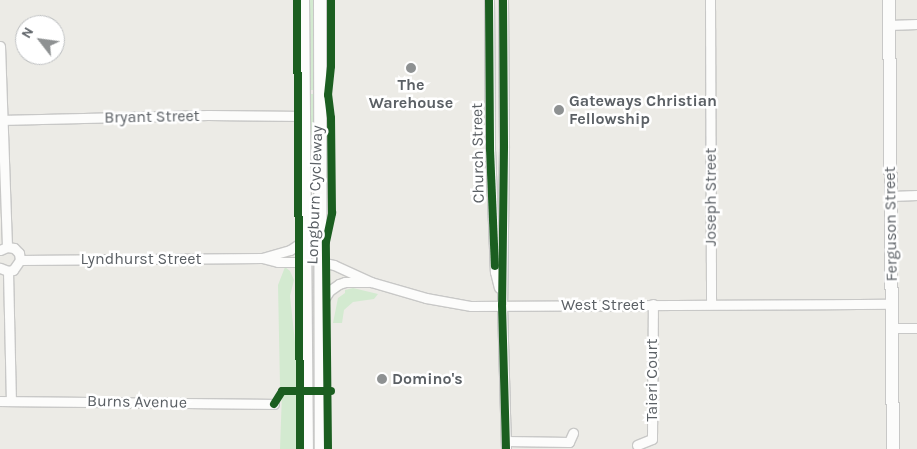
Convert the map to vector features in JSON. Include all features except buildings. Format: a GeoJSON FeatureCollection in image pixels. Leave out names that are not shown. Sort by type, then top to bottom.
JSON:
{"type":"FeatureCollection","features":[{"type":"Feature","properties":{"kind":"main road"},"geometry":{"type":"LineString","coordinates":[[303,0],[307,449]]}},
{"type":"Feature","properties":{"kind":"main road"},"geometry":{"type":"LineString","coordinates":[[320,0],[319,171],[322,449]]}},
{"type":"Feature","properties":{"kind":"main road","name":"Ferguson Street"},"geometry":{"type":"LineString","coordinates":[[889,0],[893,449]]}},
{"type":"Feature","properties":{"kind":"main road"},"geometry":{"type":"LineString","coordinates":[[305,262],[314,250],[314,194],[319,171]]}},
{"type":"Feature","properties":{"kind":"main road"},"geometry":{"type":"LineString","coordinates":[[306,348],[311,328],[312,277],[320,262]]}},
{"type":"Feature","properties":{"kind":"main road"},"geometry":{"type":"LineString","coordinates":[[307,418],[321,417]]}},
{"type":"Feature","properties":{"kind":"street","name":"Church Street"},"geometry":{"type":"LineString","coordinates":[[489,0],[490,149],[495,272],[502,305]]}},
{"type":"Feature","properties":{"kind":"street","name":"Church Street"},"geometry":{"type":"LineString","coordinates":[[503,0],[502,305],[506,445]]}},
{"type":"Feature","properties":{"kind":"street","name":"Joseph Street"},"geometry":{"type":"LineString","coordinates":[[710,0],[711,304]]}},
{"type":"Feature","properties":{"kind":"street"},"geometry":{"type":"LineString","coordinates":[[889,25],[917,24]]}},
{"type":"Feature","properties":{"kind":"street"},"geometry":{"type":"LineString","coordinates":[[0,46],[4,248],[14,248],[19,253],[20,260],[16,268],[4,269],[11,401]]}},
{"type":"Feature","properties":{"kind":"street","name":"Bryant Street"},"geometry":{"type":"LineString","coordinates":[[2,120],[218,115],[304,116]]}},
{"type":"Feature","properties":{"kind":"street"},"geometry":{"type":"LineString","coordinates":[[891,196],[917,195]]}},
{"type":"Feature","properties":{"kind":"street","name":"Lyndhurst Street"},"geometry":{"type":"LineString","coordinates":[[262,258],[290,250],[305,240]]}},
{"type":"Feature","properties":{"kind":"street","name":"Lyndhurst Street"},"geometry":{"type":"LineString","coordinates":[[20,260],[262,258],[278,262],[305,262]]}},
{"type":"Feature","properties":{"kind":"street","name":"West Street"},"geometry":{"type":"LineString","coordinates":[[320,262],[334,264],[371,282],[426,298],[462,305],[892,304]]}},
{"type":"Feature","properties":{"kind":"street"},"geometry":{"type":"LineString","coordinates":[[320,306],[329,292],[339,284],[350,281],[371,282]]}},
{"type":"Feature","properties":{"kind":"street","name":"Taieri Court"},"geometry":{"type":"LineString","coordinates":[[637,445],[652,439],[653,304]]}},
{"type":"Feature","properties":{"kind":"street"},"geometry":{"type":"LineString","coordinates":[[892,328],[917,328]]}},
{"type":"Feature","properties":{"kind":"street","name":"Burns Avenue"},"geometry":{"type":"LineString","coordinates":[[0,401],[274,404]]}},
{"type":"Feature","properties":{"kind":"street"},"geometry":{"type":"LineString","coordinates":[[506,445],[569,442],[573,433]]}},
{"type":"Feature","properties":{"kind":"green space"},"geometry":{"type":"Polygon","coordinates":[[[309,0],[314,0],[314,90],[309,90],[309,0]]]}},
{"type":"Feature","properties":{"kind":"green space"},"geometry":{"type":"Polygon","coordinates":[[[310,94],[315,94],[313,190],[310,190],[310,94]]]}},
{"type":"Feature","properties":{"kind":"green space"},"geometry":{"type":"Polygon","coordinates":[[[285,267],[290,271],[294,280],[290,296],[300,389],[282,389],[280,386],[278,285],[285,267]]]}},
{"type":"Feature","properties":{"kind":"green space"},"geometry":{"type":"Polygon","coordinates":[[[353,288],[378,294],[374,299],[353,302],[344,310],[342,323],[333,323],[338,298],[345,293],[345,290],[353,288]]]}},
{"type":"Feature","properties":{"kind":"green space"},"geometry":{"type":"Polygon","coordinates":[[[282,393],[300,393],[297,402],[297,449],[280,449],[282,393]]]}},
{"type":"Feature","properties":{"kind":"cycle path","name":"Longburn Cycleway"},"geometry":{"type":"LineString","coordinates":[[297,0],[300,449]]}},
{"type":"Feature","properties":{"kind":"cycle path","name":"Longburn Cycleway"},"geometry":{"type":"LineString","coordinates":[[328,449],[326,242],[332,213],[331,118],[328,95],[331,66],[331,0]]}},
{"type":"Feature","properties":{"kind":"cycle path"},"geometry":{"type":"LineString","coordinates":[[489,0],[490,149],[495,266]]}},
{"type":"Feature","properties":{"kind":"cycle path"},"geometry":{"type":"LineString","coordinates":[[503,0],[502,305],[506,449]]}},
{"type":"Feature","properties":{"kind":"cycle path"},"geometry":{"type":"LineString","coordinates":[[274,404],[282,391],[331,391]]}},
{"type":"Feature","properties":{"kind":"place","name":"The Warehouse"},"geometry":{"type":"Point","coordinates":[411,68]}},
{"type":"Feature","properties":{"kind":"place","name":"Gateways Christian Fellowship"},"geometry":{"type":"Point","coordinates":[559,110]}},
{"type":"Feature","properties":{"kind":"place","name":"Domino's"},"geometry":{"type":"Point","coordinates":[382,379]}}]}
